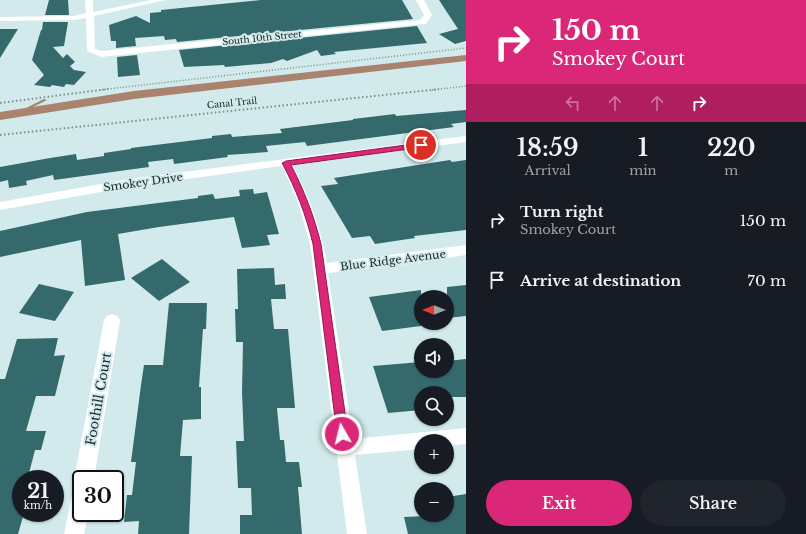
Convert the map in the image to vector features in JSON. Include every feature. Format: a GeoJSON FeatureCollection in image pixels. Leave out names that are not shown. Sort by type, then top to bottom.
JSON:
{"type":"FeatureCollection","features":[{"type":"Feature","properties":{"kind":"street"},"geometry":{"type":"LineString","coordinates":[[89,0],[90,14]]}},
{"type":"Feature","properties":{"kind":"street"},"geometry":{"type":"LineString","coordinates":[[0,19],[74,18],[162,0]]}},
{"type":"Feature","properties":{"kind":"street","name":"South 10th Street"},"geometry":{"type":"LineString","coordinates":[[90,14],[92,51],[101,54],[423,22],[428,15],[420,0]]}},
{"type":"Feature","properties":{"kind":"street","name":"Smokey Drive"},"geometry":{"type":"LineString","coordinates":[[0,206],[129,183],[466,139]]}},
{"type":"Feature","properties":{"kind":"street"},"geometry":{"type":"LineString","coordinates":[[286,163],[300,190],[311,221],[321,269],[324,302],[357,534]]}},
{"type":"Feature","properties":{"kind":"street","name":"Blue Ridge Avenue"},"geometry":{"type":"LineString","coordinates":[[321,269],[416,258],[466,250]]}},
{"type":"Feature","properties":{"kind":"street","name":"Foothill Court"},"geometry":{"type":"LineString","coordinates":[[86,470],[112,320]]}},
{"type":"Feature","properties":{"kind":"street"},"geometry":{"type":"LineString","coordinates":[[345,448],[466,436]]}},
{"type":"Feature","properties":{"kind":"street"},"geometry":{"type":"LineString","coordinates":[[74,534],[76,522]]}},
{"type":"Feature","properties":{"kind":"path"},"geometry":{"type":"LineString","coordinates":[[0,103],[43,96],[466,48]]}},
{"type":"Feature","properties":{"kind":"path","name":"Canal Trail"},"geometry":{"type":"LineString","coordinates":[[0,135],[466,86]]}},
{"type":"Feature","properties":{"kind":"building"},"geometry":{"type":"Polygon","coordinates":[[[49,0],[68,0],[69,15],[45,15],[49,0]]]}},
{"type":"Feature","properties":{"kind":"building"},"geometry":{"type":"Polygon","coordinates":[[[261,0],[402,0],[413,19],[177,42],[176,39],[165,40],[164,36],[135,38],[136,46],[116,48],[116,41],[111,41],[109,25],[136,16],[150,23],[150,13],[161,12],[161,10],[261,0]]]}},
{"type":"Feature","properties":{"kind":"building"},"geometry":{"type":"Polygon","coordinates":[[[439,0],[466,0],[466,41],[455,44],[439,34],[458,29],[439,0]]]}},
{"type":"Feature","properties":{"kind":"building"},"geometry":{"type":"Polygon","coordinates":[[[43,22],[68,22],[64,46],[53,47],[63,58],[67,54],[75,62],[70,66],[74,70],[86,72],[74,85],[66,84],[64,87],[52,85],[50,87],[34,85],[44,75],[32,60],[42,30],[43,22]]]}},
{"type":"Feature","properties":{"kind":"building"},"geometry":{"type":"Polygon","coordinates":[[[417,26],[427,43],[334,52],[336,54],[321,56],[317,50],[287,61],[283,59],[271,63],[225,67],[224,65],[184,67],[179,50],[417,26]]]}},
{"type":"Feature","properties":{"kind":"building"},"geometry":{"type":"Polygon","coordinates":[[[0,29],[18,29],[0,58],[0,29]]]}},
{"type":"Feature","properties":{"kind":"building"},"geometry":{"type":"Polygon","coordinates":[[[137,55],[140,75],[118,77],[117,57],[137,55]]]}},
{"type":"Feature","properties":{"kind":"building"},"geometry":{"type":"Polygon","coordinates":[[[466,110],[466,122],[451,124],[454,127],[307,146],[305,142],[266,146],[268,152],[227,155],[228,157],[174,164],[173,159],[148,162],[149,167],[54,180],[53,175],[26,181],[27,185],[9,188],[8,180],[0,182],[0,167],[50,158],[76,154],[77,160],[104,156],[104,153],[131,148],[212,138],[212,136],[231,134],[232,137],[282,133],[280,129],[353,119],[395,114],[396,116],[466,110]]]}},
{"type":"Feature","properties":{"kind":"building"},"geometry":{"type":"Polygon","coordinates":[[[450,160],[452,162],[466,160],[466,230],[414,236],[415,238],[375,244],[370,236],[352,238],[321,186],[338,184],[334,178],[450,160]]]}},
{"type":"Feature","properties":{"kind":"building"},"geometry":{"type":"Polygon","coordinates":[[[253,189],[254,194],[267,192],[279,234],[267,235],[270,245],[242,248],[234,217],[118,234],[125,280],[85,286],[81,240],[0,257],[0,231],[87,212],[198,198],[198,196],[213,194],[215,199],[240,196],[239,190],[253,189]]]}},
{"type":"Feature","properties":{"kind":"building"},"geometry":{"type":"Polygon","coordinates":[[[162,259],[190,282],[159,301],[131,278],[162,259]]]}},
{"type":"Feature","properties":{"kind":"building"},"geometry":{"type":"Polygon","coordinates":[[[274,268],[275,285],[285,284],[286,299],[271,299],[274,329],[288,329],[295,408],[277,408],[280,440],[284,440],[286,462],[299,462],[302,487],[298,487],[302,534],[240,534],[240,515],[252,515],[251,488],[238,488],[236,441],[244,441],[242,392],[243,342],[236,342],[235,309],[238,309],[237,269],[274,268]]]}},
{"type":"Feature","properties":{"kind":"building"},"geometry":{"type":"Polygon","coordinates":[[[39,284],[74,292],[55,321],[19,313],[39,284]]]}},
{"type":"Feature","properties":{"kind":"building"},"geometry":{"type":"Polygon","coordinates":[[[466,285],[466,316],[454,317],[454,290],[447,290],[447,287],[466,285]]]}},
{"type":"Feature","properties":{"kind":"building"},"geometry":{"type":"Polygon","coordinates":[[[414,291],[414,327],[382,331],[369,297],[414,291]]]}},
{"type":"Feature","properties":{"kind":"building"},"geometry":{"type":"Polygon","coordinates":[[[169,303],[207,303],[206,329],[203,329],[199,387],[201,387],[201,419],[183,420],[180,456],[192,456],[189,534],[138,534],[139,521],[124,522],[127,495],[132,495],[136,462],[131,462],[144,365],[163,365],[169,303]]]}},
{"type":"Feature","properties":{"kind":"building"},"geometry":{"type":"Polygon","coordinates":[[[58,338],[54,356],[65,355],[55,396],[36,396],[26,431],[46,431],[41,450],[35,450],[30,470],[12,470],[12,522],[21,522],[18,534],[0,534],[0,379],[5,379],[17,339],[58,338]]]}},
{"type":"Feature","properties":{"kind":"building"},"geometry":{"type":"Polygon","coordinates":[[[466,359],[466,397],[454,397],[454,386],[414,386],[414,411],[388,413],[373,366],[414,363],[414,378],[454,378],[454,360],[466,359]]]}},
{"type":"Feature","properties":{"kind":"building"},"geometry":{"type":"Polygon","coordinates":[[[466,494],[466,534],[408,534],[404,517],[414,517],[414,522],[454,522],[454,496],[466,494]]]}},
{"type":"Feature","properties":{"kind":"waterway"},"geometry":{"type":"LineString","coordinates":[[0,116],[134,95],[466,58]]}},
{"type":"Feature","properties":{"kind":"waterway"},"geometry":{"type":"LineString","coordinates":[[28,108],[45,100]]}},
{"type":"Feature","properties":{"kind":"route"},"geometry":{"type":"LineString","coordinates":[[342,434],[317,244],[300,190],[286,163],[421,145]]}}]}
